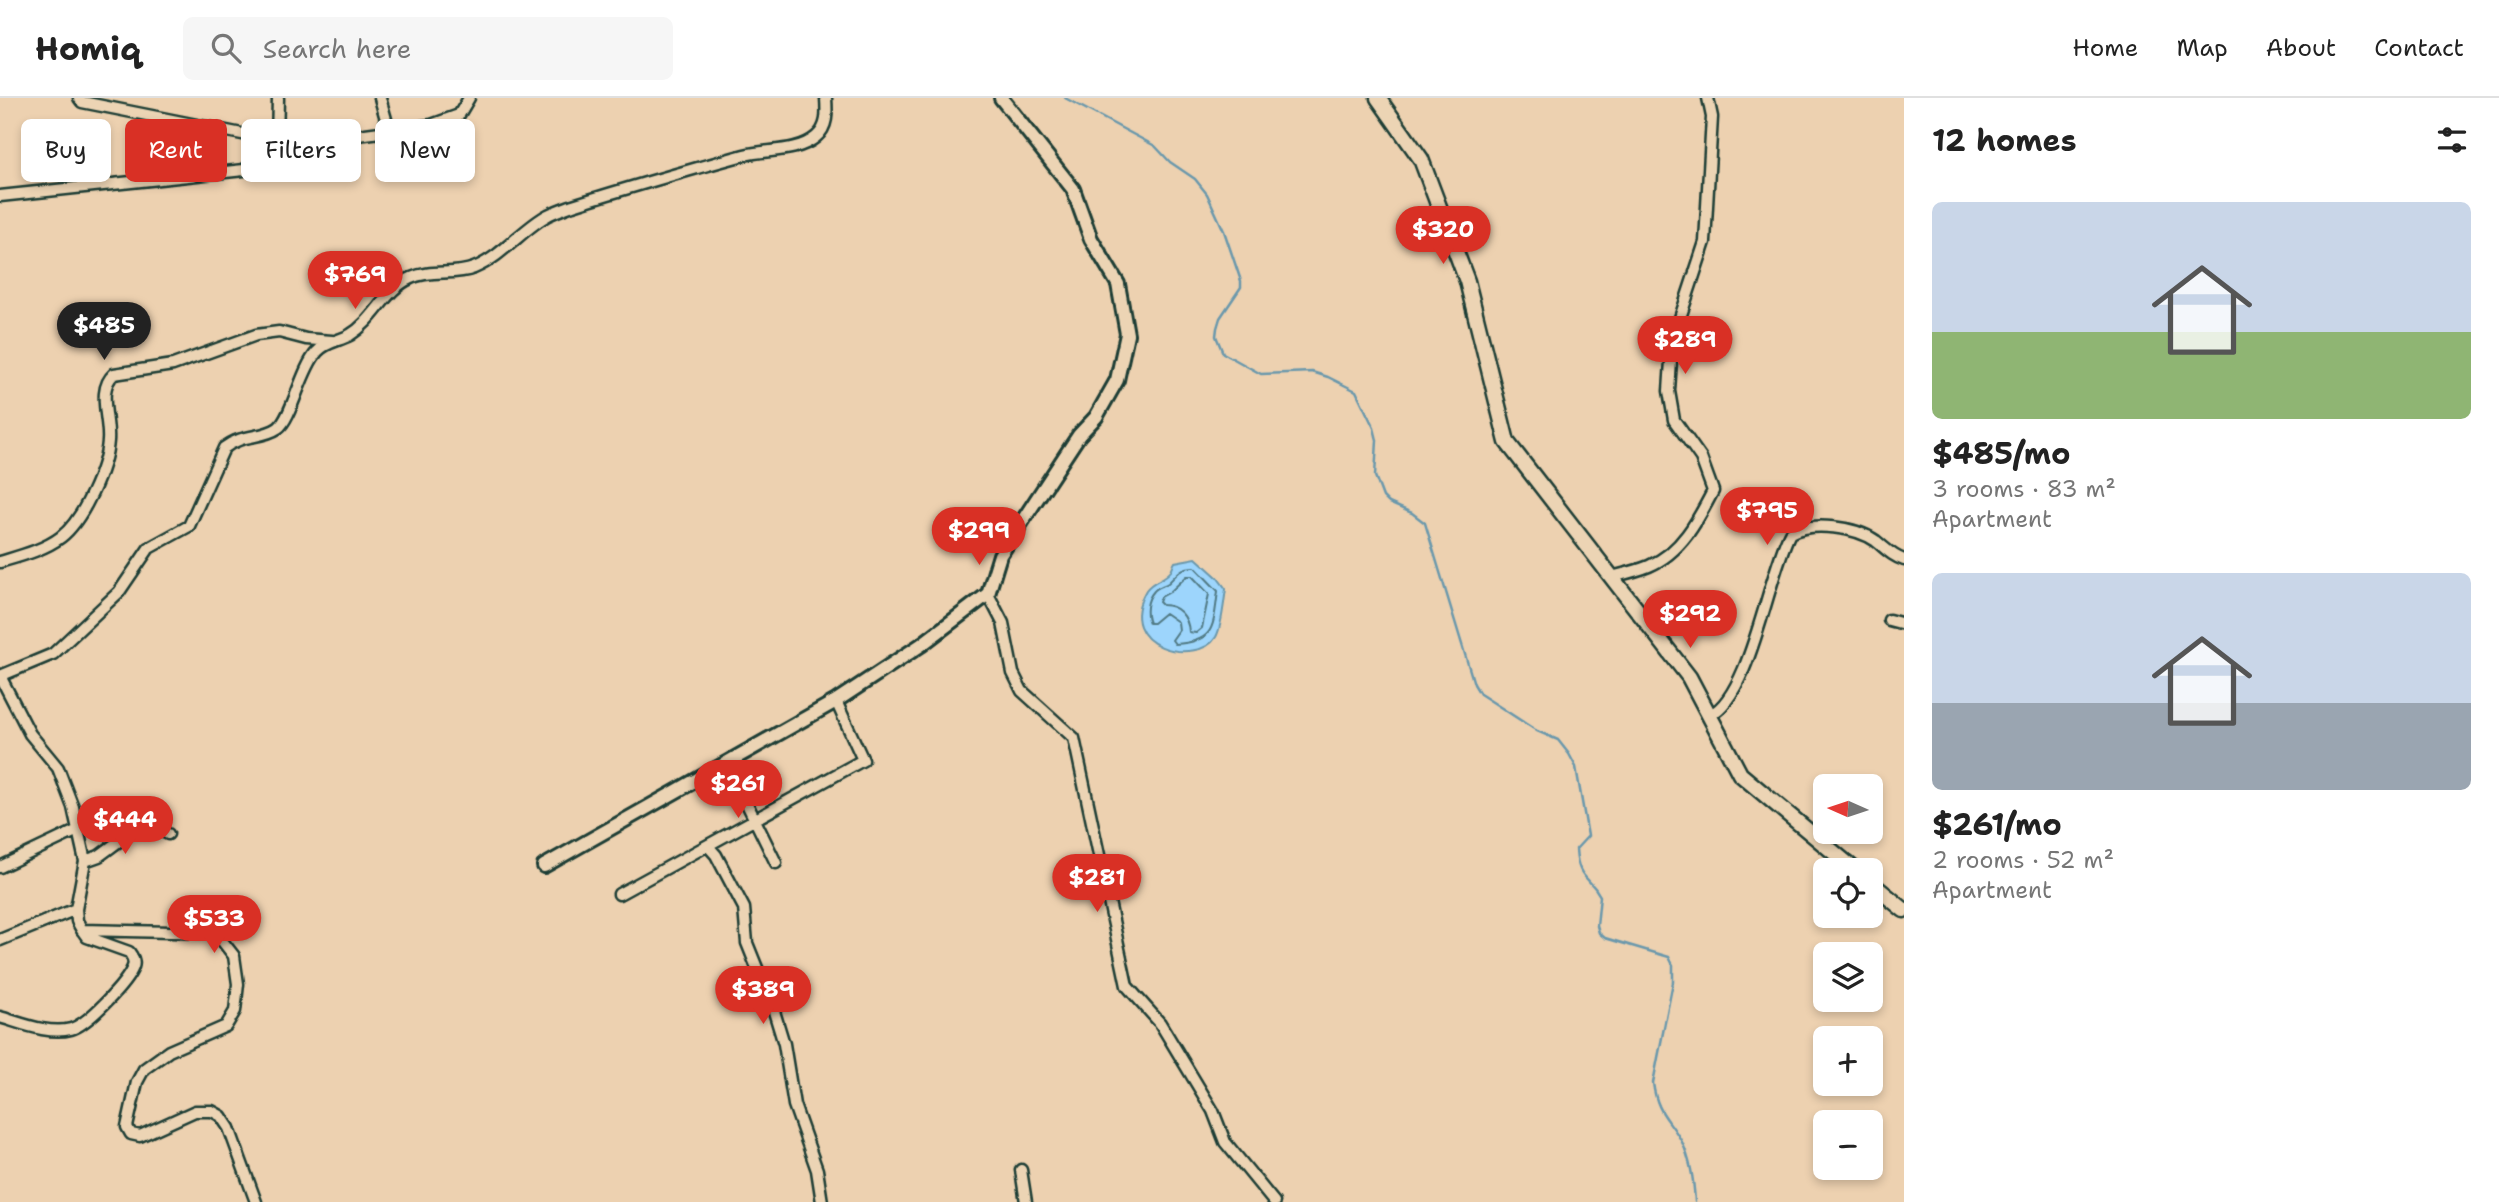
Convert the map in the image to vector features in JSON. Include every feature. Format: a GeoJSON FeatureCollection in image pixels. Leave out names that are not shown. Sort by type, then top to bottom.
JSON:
{"type":"FeatureCollection","features":[{"type":"Feature","properties":{"kind":"main road"},"geometry":{"type":"LineString","coordinates":[[1377,98],[1421,159],[1467,281],[1507,442],[1689,677],[1740,774],[1841,858]]}},
{"type":"Feature","properties":{"kind":"main road"},"geometry":{"type":"LineString","coordinates":[[1883,893],[1904,910]]}},
{"type":"Feature","properties":{"kind":"street"},"geometry":{"type":"LineString","coordinates":[[79,98],[82,102],[241,134]]}},
{"type":"Feature","properties":{"kind":"street"},"geometry":{"type":"LineString","coordinates":[[278,98],[278,119]]}},
{"type":"Feature","properties":{"kind":"street"},"geometry":{"type":"LineString","coordinates":[[380,98],[386,119]]}},
{"type":"Feature","properties":{"kind":"street"},"geometry":{"type":"LineString","coordinates":[[447,119],[459,115],[469,98]]}},
{"type":"Feature","properties":{"kind":"street"},"geometry":{"type":"LineString","coordinates":[[0,1017],[58,1031],[72,1029],[85,1023],[110,996],[133,967],[133,958],[129,952],[87,937],[77,921],[76,909],[85,861],[73,807],[58,768],[30,734],[0,676],[53,654],[119,592],[149,548],[189,526],[224,449],[234,440],[278,428],[284,421],[304,373],[317,352],[333,341],[349,336],[367,321],[394,287],[414,276],[457,273],[474,268],[491,259],[548,215],[585,201],[746,155],[794,147],[813,139],[824,129],[827,117],[826,98]]}},
{"type":"Feature","properties":{"kind":"street"},"geometry":{"type":"LineString","coordinates":[[544,866],[836,701],[921,645],[988,594],[1000,555],[1079,435],[1096,417],[1117,380],[1127,334],[1118,284],[1091,239],[1073,189],[1001,98]]}},
{"type":"Feature","properties":{"kind":"street"},"geometry":{"type":"LineString","coordinates":[[1611,577],[1650,566],[1670,554],[1693,529],[1713,491],[1701,458],[1674,420],[1669,391],[1677,327],[1705,242],[1712,117],[1708,98]]}},
{"type":"Feature","properties":{"kind":"street"},"geometry":{"type":"LineString","coordinates":[[0,197],[241,170]]}},
{"type":"Feature","properties":{"kind":"street"},"geometry":{"type":"LineString","coordinates":[[0,562],[28,554],[60,538],[76,521],[91,494],[104,460],[108,441],[104,390],[108,379],[114,374],[173,365],[256,335],[279,332],[306,339],[333,341]]}},
{"type":"Feature","properties":{"kind":"street"},"geometry":{"type":"LineString","coordinates":[[1710,715],[1723,706],[1732,694],[1760,626],[1783,545],[1790,533],[1805,528],[1858,531],[1876,541],[1893,556],[1904,560]]}},
{"type":"Feature","properties":{"kind":"street"},"geometry":{"type":"LineString","coordinates":[[988,594],[1003,623],[1013,673],[1022,691],[1074,738],[1127,986],[1160,1023],[1213,1111],[1225,1142],[1273,1202]]}},
{"type":"Feature","properties":{"kind":"street"},"geometry":{"type":"LineString","coordinates":[[1889,620],[1904,624]]}},
{"type":"Feature","properties":{"kind":"street"},"geometry":{"type":"LineString","coordinates":[[619,894],[863,760],[836,701]]}},
{"type":"Feature","properties":{"kind":"street"},"geometry":{"type":"LineString","coordinates":[[727,763],[776,863]]}},
{"type":"Feature","properties":{"kind":"street"},"geometry":{"type":"LineString","coordinates":[[85,861],[99,856],[130,833],[155,827],[168,834]]}},
{"type":"Feature","properties":{"kind":"street"},"geometry":{"type":"LineString","coordinates":[[0,867],[78,830]]}},
{"type":"Feature","properties":{"kind":"street"},"geometry":{"type":"LineString","coordinates":[[708,846],[716,855],[744,908],[747,943],[784,1044],[794,1105],[817,1170],[822,1202]]}},
{"type":"Feature","properties":{"kind":"street"},"geometry":{"type":"LineString","coordinates":[[0,940],[76,909]]}},
{"type":"Feature","properties":{"kind":"street"},"geometry":{"type":"LineString","coordinates":[[82,930],[216,933],[234,956],[238,984],[235,1011],[231,1020],[217,1031],[169,1051],[144,1069],[137,1082],[128,1127],[131,1134],[140,1136],[195,1111],[212,1111],[221,1116],[229,1128],[256,1202]]}},
{"type":"Feature","properties":{"kind":"street"},"geometry":{"type":"LineString","coordinates":[[1021,1170],[1026,1202]]}},
{"type":"Feature","properties":{"kind":"water"},"geometry":{"type":"Polygon","coordinates":[[[1196,558],[1226,589],[1218,633],[1206,646],[1193,651],[1162,647],[1148,639],[1140,626],[1139,610],[1146,590],[1168,574],[1175,562],[1196,558]]]}},
{"type":"Feature","properties":{"kind":"waterway"},"geometry":{"type":"LineString","coordinates":[[1065,98],[1155,146],[1170,162],[1195,179],[1207,194],[1224,231],[1241,281],[1241,287],[1220,318],[1217,328],[1216,336],[1223,353],[1261,374],[1312,372],[1356,391],[1374,428],[1377,440],[1375,476],[1383,497],[1425,523],[1474,684],[1480,694],[1537,731],[1558,740],[1569,754],[1576,767],[1588,836],[1576,849],[1577,859],[1582,872],[1600,896],[1597,926],[1599,933],[1605,938],[1669,957],[1673,965],[1673,982],[1653,1083],[1661,1109],[1685,1149],[1695,1202]]}}]}
